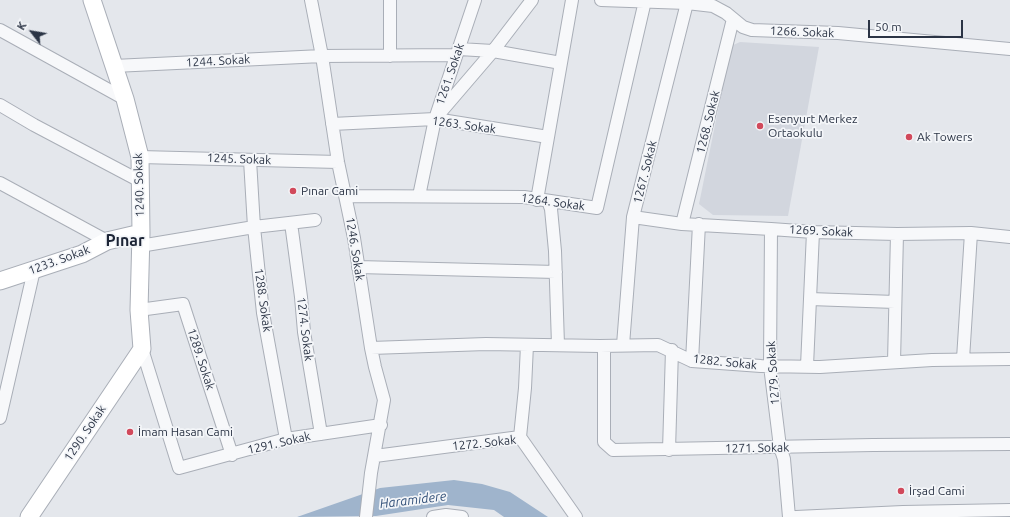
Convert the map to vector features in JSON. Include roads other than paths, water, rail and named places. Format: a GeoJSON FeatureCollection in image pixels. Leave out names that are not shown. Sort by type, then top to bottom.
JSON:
{"type":"FeatureCollection","features":[{"type":"Feature","properties":{"kind":"street","name":"1246. Sokak"},"geometry":{"type":"LineString","coordinates":[[311,0],[322,56],[338,162],[358,267],[371,348],[384,400],[381,425],[371,473],[366,517]]}},
{"type":"Feature","properties":{"kind":"street"},"geometry":{"type":"LineString","coordinates":[[390,0],[390,56]]}},
{"type":"Feature","properties":{"kind":"street","name":"1261. Sokak"},"geometry":{"type":"LineString","coordinates":[[418,196],[435,119],[475,0]]}},
{"type":"Feature","properties":{"kind":"street"},"geometry":{"type":"LineString","coordinates":[[435,119],[493,51],[532,0]]}},
{"type":"Feature","properties":{"kind":"street"},"geometry":{"type":"LineString","coordinates":[[558,345],[555,252],[551,209],[543,201],[548,137],[572,0]]}},
{"type":"Feature","properties":{"kind":"street","name":"1266. Sokak"},"geometry":{"type":"LineString","coordinates":[[601,0],[687,2],[713,6],[726,13],[743,27],[752,30],[838,33],[1010,48]]}},
{"type":"Feature","properties":{"kind":"street","name":"1264. Sokak"},"geometry":{"type":"LineString","coordinates":[[345,196],[524,197],[597,208],[646,1]]}},
{"type":"Feature","properties":{"kind":"street","name":"1240. Sokak"},"geometry":{"type":"LineString","coordinates":[[89,2],[125,99],[140,157],[141,239],[139,310],[142,349],[179,468]]}},
{"type":"Feature","properties":{"kind":"street","name":"1267. Sokak"},"geometry":{"type":"LineString","coordinates":[[623,345],[634,217],[687,2]]}},
{"type":"Feature","properties":{"kind":"street","name":"1268. Sokak"},"geometry":{"type":"LineString","coordinates":[[682,224],[733,19]]}},
{"type":"Feature","properties":{"kind":"street"},"geometry":{"type":"LineString","coordinates":[[0,30],[125,99]]}},
{"type":"Feature","properties":{"kind":"street","name":"1244. Sokak"},"geometry":{"type":"LineString","coordinates":[[114,66],[322,56],[390,56],[493,51],[561,64]]}},
{"type":"Feature","properties":{"kind":"street"},"geometry":{"type":"LineString","coordinates":[[0,105],[34,125],[140,181]]}},
{"type":"Feature","properties":{"kind":"street","name":"1263. Sokak"},"geometry":{"type":"LineString","coordinates":[[332,124],[435,119],[548,137]]}},
{"type":"Feature","properties":{"kind":"street","name":"1245. Sokak"},"geometry":{"type":"LineString","coordinates":[[140,157],[338,162]]}},
{"type":"Feature","properties":{"kind":"street","name":"1288. Sokak"},"geometry":{"type":"LineString","coordinates":[[250,160],[254,227],[263,313],[286,440]]}},
{"type":"Feature","properties":{"kind":"street"},"geometry":{"type":"LineString","coordinates":[[0,183],[107,241]]}},
{"type":"Feature","properties":{"kind":"street","name":"1269. Sokak"},"geometry":{"type":"LineString","coordinates":[[634,217],[682,224],[813,232],[897,234],[971,232],[1010,237]]}},
{"type":"Feature","properties":{"kind":"street"},"geometry":{"type":"LineString","coordinates":[[141,239],[315,220]]}},
{"type":"Feature","properties":{"kind":"street","name":"1274. Sokak"},"geometry":{"type":"LineString","coordinates":[[291,223],[304,332],[321,434]]}},
{"type":"Feature","properties":{"kind":"street"},"geometry":{"type":"LineString","coordinates":[[692,361],[698,224]]}},
{"type":"Feature","properties":{"kind":"street","name":"1279. Sokak"},"geometry":{"type":"LineString","coordinates":[[772,229],[770,366],[780,448],[784,459],[790,517]]}},
{"type":"Feature","properties":{"kind":"street"},"geometry":{"type":"LineString","coordinates":[[807,366],[813,232]]}},
{"type":"Feature","properties":{"kind":"street"},"geometry":{"type":"LineString","coordinates":[[963,359],[971,232]]}},
{"type":"Feature","properties":{"kind":"street"},"geometry":{"type":"LineString","coordinates":[[894,362],[897,234]]}},
{"type":"Feature","properties":{"kind":"street","name":"1233. Sokak"},"geometry":{"type":"LineString","coordinates":[[1,280],[82,254],[107,241],[141,239]]}},
{"type":"Feature","properties":{"kind":"street"},"geometry":{"type":"LineString","coordinates":[[358,267],[556,272]]}},
{"type":"Feature","properties":{"kind":"street"},"geometry":{"type":"LineString","coordinates":[[0,418],[34,270]]}},
{"type":"Feature","properties":{"kind":"street"},"geometry":{"type":"LineString","coordinates":[[810,299],[895,302]]}},
{"type":"Feature","properties":{"kind":"street","name":"1289. Sokak"},"geometry":{"type":"LineString","coordinates":[[139,310],[182,304],[232,455]]}},
{"type":"Feature","properties":{"kind":"street","name":"1282. Sokak"},"geometry":{"type":"LineString","coordinates":[[371,348],[486,344],[604,346],[658,345],[672,350],[692,361],[770,366],[807,366],[963,359],[1010,359]]}},
{"type":"Feature","properties":{"kind":"street"},"geometry":{"type":"LineString","coordinates":[[520,437],[526,388],[527,345]]}},
{"type":"Feature","properties":{"kind":"street","name":"1271. Sokak"},"geometry":{"type":"LineString","coordinates":[[604,346],[604,442],[613,450],[1010,444]]}},
{"type":"Feature","properties":{"kind":"street","name":"1290. Sokak"},"geometry":{"type":"LineString","coordinates":[[29,517],[142,349]]}},
{"type":"Feature","properties":{"kind":"street"},"geometry":{"type":"LineString","coordinates":[[669,450],[672,350]]}},
{"type":"Feature","properties":{"kind":"street","name":"1291. Sokak"},"geometry":{"type":"LineString","coordinates":[[179,468],[286,440],[381,425]]}},
{"type":"Feature","properties":{"kind":"street","name":"1272. Sokak"},"geometry":{"type":"LineString","coordinates":[[375,456],[520,437],[576,517]]}},
{"type":"Feature","properties":{"kind":"street"},"geometry":{"type":"LineString","coordinates":[[796,517],[976,514],[1010,510]]}},
{"type":"Feature","properties":{"kind":"street"},"geometry":{"type":"LineString","coordinates":[[433,517],[462,517]]}},
{"type":"Feature","properties":{"kind":"water","name":"Haramidere"},"geometry":{"type":"Polygon","coordinates":[[[454,480],[482,484],[510,492],[548,517],[504,517],[494,510],[448,505],[376,516],[297,517],[380,488],[454,480]]]}},
{"type":"Feature","properties":{"kind":"place","name":"Esenyurt Merkez Ortaokulu"},"geometry":{"type":"Point","coordinates":[760,126]}},
{"type":"Feature","properties":{"kind":"place","name":"Ak Towers"},"geometry":{"type":"Point","coordinates":[909,137]}},
{"type":"Feature","properties":{"kind":"place","name":"Pınar Cami"},"geometry":{"type":"Point","coordinates":[293,191]}},
{"type":"Feature","properties":{"kind":"place","name":"İmam Hasan Cami"},"geometry":{"type":"Point","coordinates":[130,432]}},
{"type":"Feature","properties":{"kind":"place","name":"İrşad Cami"},"geometry":{"type":"Point","coordinates":[901,491]}},
{"type":"Feature","properties":{"kind":"district","name":"Pınar"},"geometry":{"type":"Point","coordinates":[125,241]}}]}
